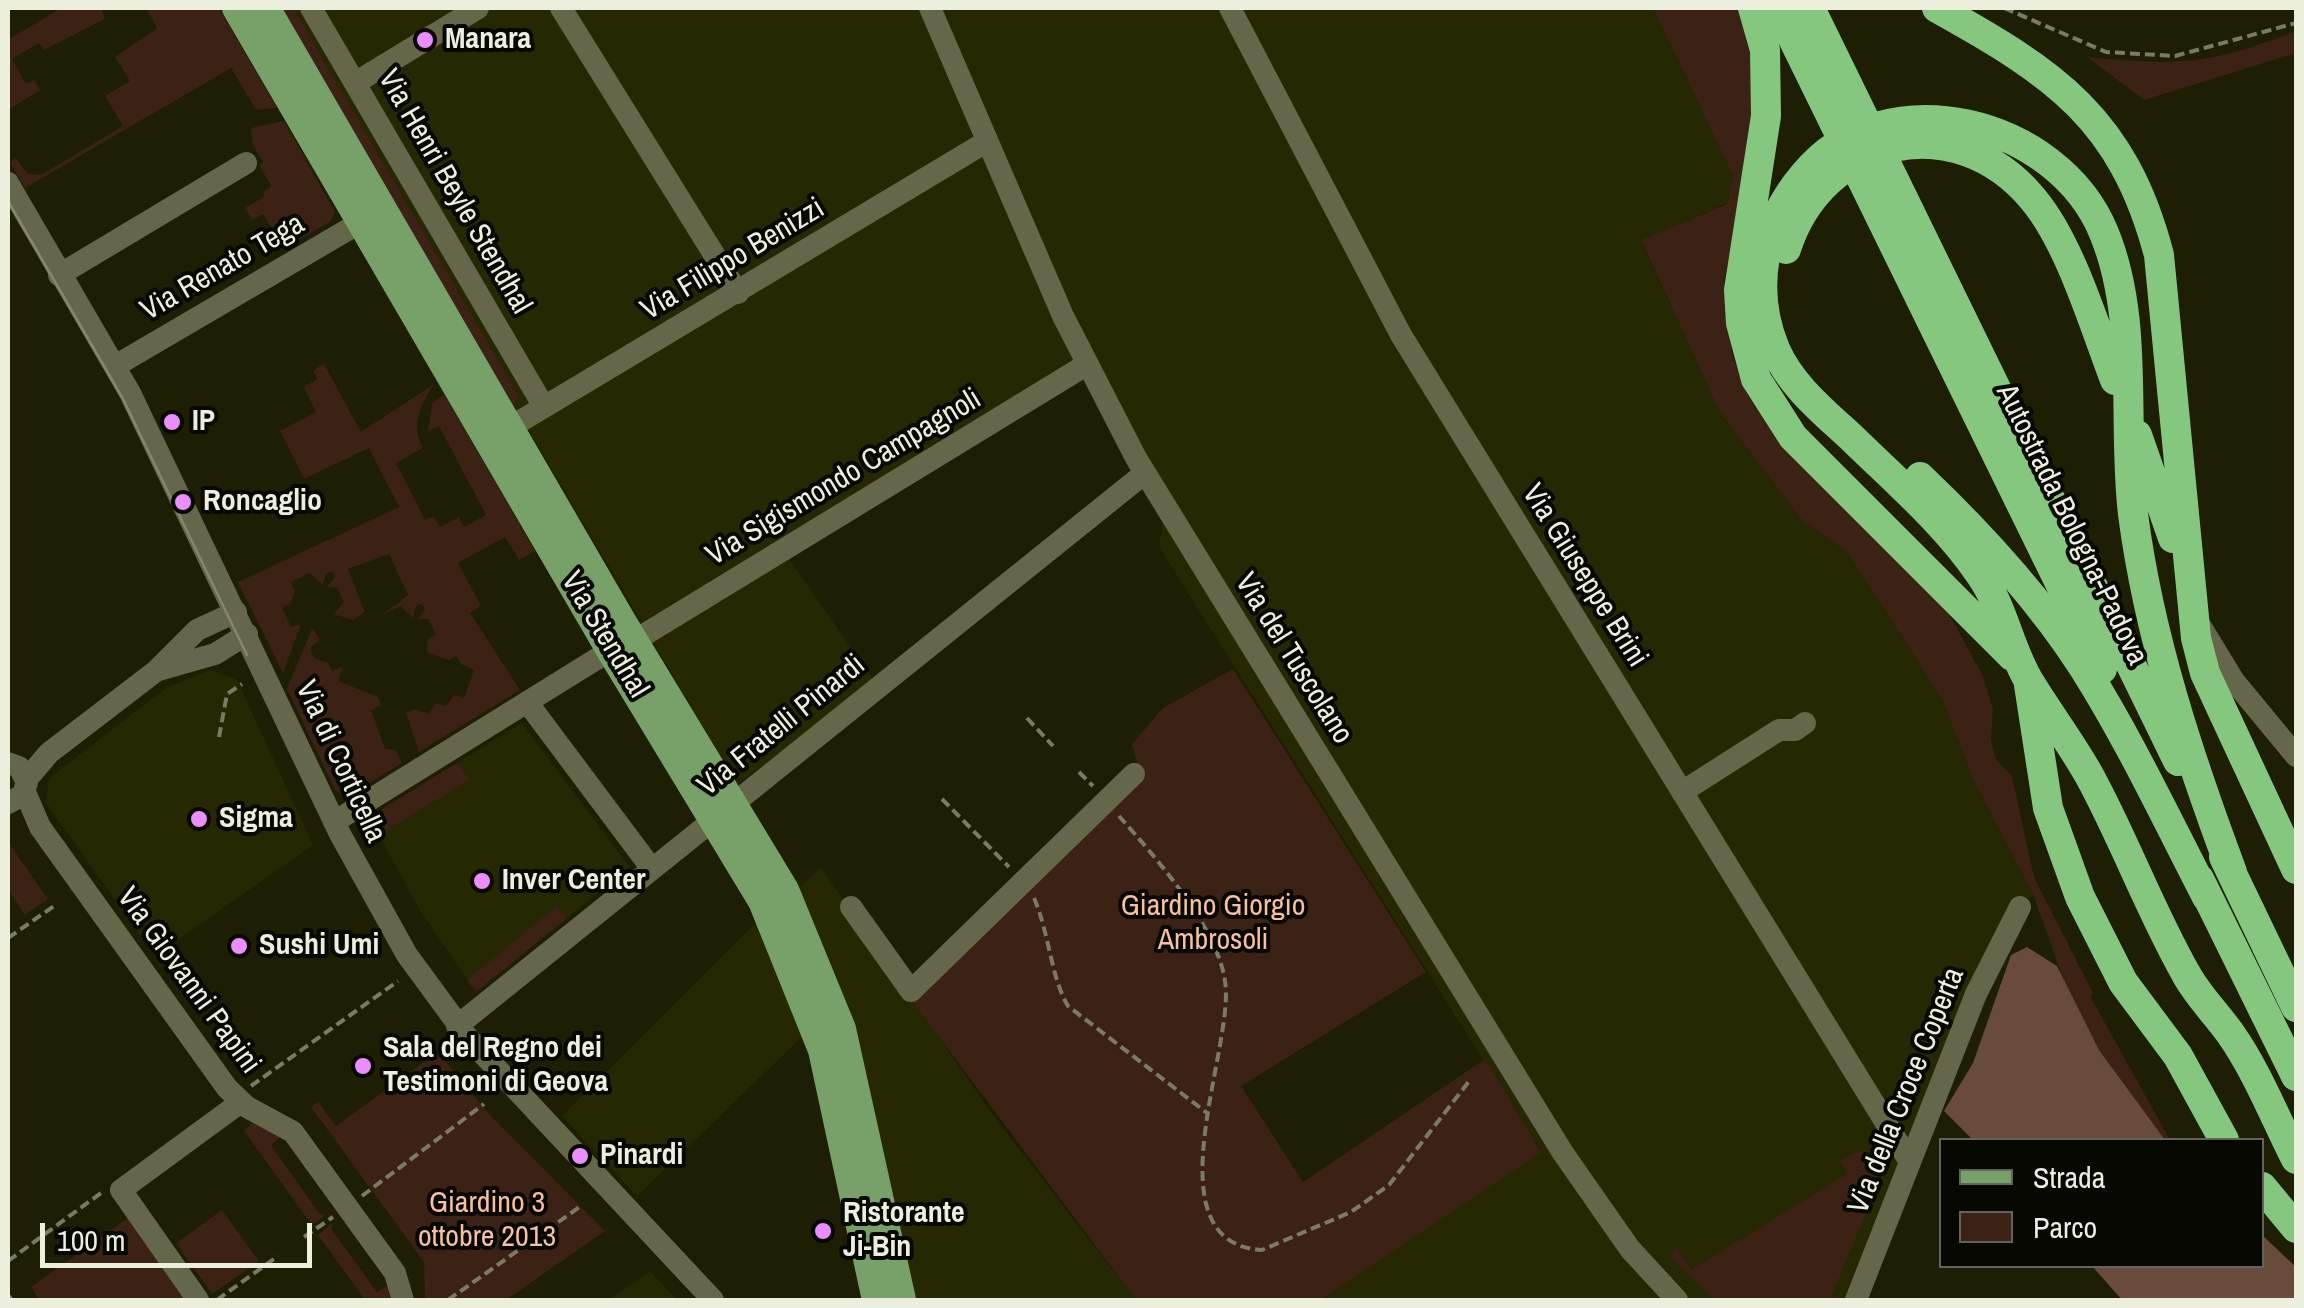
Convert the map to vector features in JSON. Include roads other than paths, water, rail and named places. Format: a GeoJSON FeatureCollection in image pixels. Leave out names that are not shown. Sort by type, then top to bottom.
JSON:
{"type":"FeatureCollection","features":[{"type":"Feature","properties":{"kind":"highway"},"geometry":{"type":"LineString","coordinates":[[1753,8],[1765,50],[1766,116],[1739,290],[1742,323],[1756,379],[1793,437],[1958,600],[2026,676],[2085,767],[2187,976],[2230,1034],[2296,1159]]}},
{"type":"Feature","properties":{"kind":"highway","name":"Autostrada Bologna-Padova"},"geometry":{"type":"LineString","coordinates":[[1778,8],[1841,99]]}},
{"type":"Feature","properties":{"kind":"highway","name":"Autostrada Bologna-Padova"},"geometry":{"type":"LineString","coordinates":[[1810,8],[1841,99],[2232,872],[2296,1007]]}},
{"type":"Feature","properties":{"kind":"highway"},"geometry":{"type":"LineString","coordinates":[[1937,8],[2031,63],[2072,96],[2111,143],[2141,198],[2159,255],[2163,285],[2189,591],[2204,673],[2296,869]]}},
{"type":"Feature","properties":{"kind":"highway"},"geometry":{"type":"LineString","coordinates":[[2223,1138],[2178,1056],[2122,982],[2080,896],[2048,808],[2026,676],[2001,610],[1967,556],[1786,370],[1765,310],[1766,245],[1785,199],[1829,151],[1896,122],[1964,123],[2010,138],[2066,178],[2102,228],[2121,295],[2127,453],[2144,571],[2177,710],[2232,872]]}},
{"type":"Feature","properties":{"kind":"highway"},"geometry":{"type":"LineString","coordinates":[[2115,380],[2043,212],[2019,184],[1981,157],[1960,149],[1917,143],[1880,149],[1840,169],[1799,216],[1782,274],[1785,315],[1797,349],[1818,380],[1969,523],[2060,634],[2107,707],[2207,897]]}},
{"type":"Feature","properties":{"kind":"highway","name":"Autostrada Bologna-Padova"},"geometry":{"type":"LineString","coordinates":[[1888,194],[2207,897],[2296,1076]]}},
{"type":"Feature","properties":{"kind":"highway"},"geometry":{"type":"LineString","coordinates":[[2136,434],[2189,591]]}},
{"type":"Feature","properties":{"kind":"highway"},"geometry":{"type":"LineString","coordinates":[[2264,1189],[2296,1228]]}},
{"type":"Feature","properties":{"kind":"main road","name":"Via Stendhal"},"geometry":{"type":"LineString","coordinates":[[237,8],[361,222],[622,646],[725,810],[784,890],[837,1015],[901,1300]]}},
{"type":"Feature","properties":{"kind":"main road","name":"Via Stendhal"},"geometry":{"type":"LineString","coordinates":[[264,8],[509,428],[622,646]]}},
{"type":"Feature","properties":{"kind":"main road","name":"Via Stendhal"},"geometry":{"type":"LineString","coordinates":[[725,810],[815,1024],[877,1300]]}},
{"type":"Feature","properties":{"kind":"street","name":"Via Henri Beyle Stendhal"},"geometry":{"type":"LineString","coordinates":[[311,8],[544,408]]}},
{"type":"Feature","properties":{"kind":"street"},"geometry":{"type":"LineString","coordinates":[[355,84],[478,8]]}},
{"type":"Feature","properties":{"kind":"street"},"geometry":{"type":"LineString","coordinates":[[561,8],[738,293]]}},
{"type":"Feature","properties":{"kind":"street","name":"Via del Tuscolano"},"geometry":{"type":"LineString","coordinates":[[930,8],[1086,365],[1146,473],[1563,1153],[1630,1248],[1677,1300]]}},
{"type":"Feature","properties":{"kind":"street","name":"Via Giuseppe Brini"},"geometry":{"type":"LineString","coordinates":[[1230,8],[1401,334],[1910,1162]]}},
{"type":"Feature","properties":{"kind":"street","name":"Via Filippo Benizzi"},"geometry":{"type":"LineString","coordinates":[[509,428],[986,142]]}},
{"type":"Feature","properties":{"kind":"street"},"geometry":{"type":"LineString","coordinates":[[59,275],[246,163]]}},
{"type":"Feature","properties":{"kind":"street","name":"Via di Corticella"},"geometry":{"type":"LineString","coordinates":[[8,183],[114,366],[242,623],[334,822],[390,928],[457,1026],[713,1300]]}},
{"type":"Feature","properties":{"kind":"street","name":"Via Renato Tega"},"geometry":{"type":"LineString","coordinates":[[114,366],[361,222]]}},
{"type":"Feature","properties":{"kind":"street","name":"Via Sigismondo Campagnoli"},"geometry":{"type":"LineString","coordinates":[[334,822],[1086,365]]}},
{"type":"Feature","properties":{"kind":"street","name":"Via Fratelli Pinardi"},"geometry":{"type":"LineString","coordinates":[[457,1026],[1146,473]]}},
{"type":"Feature","properties":{"kind":"street"},"geometry":{"type":"LineString","coordinates":[[2189,591],[2206,637],[2234,681],[2296,756]]}},
{"type":"Feature","properties":{"kind":"street"},"geometry":{"type":"LineString","coordinates":[[16,785],[49,753],[156,671],[208,656],[242,623]]}},
{"type":"Feature","properties":{"kind":"street"},"geometry":{"type":"LineString","coordinates":[[527,702],[652,868]]}},
{"type":"Feature","properties":{"kind":"street"},"geometry":{"type":"LineString","coordinates":[[1682,792],[1778,730],[1795,730],[1805,724]]}},
{"type":"Feature","properties":{"kind":"street"},"geometry":{"type":"LineString","coordinates":[[852,907],[911,991],[1134,774]]}},
{"type":"Feature","properties":{"kind":"street","name":"Via Giovanni Papini"},"geometry":{"type":"LineString","coordinates":[[16,785],[40,828],[186,1034],[242,1097],[293,1132],[395,1273],[403,1300]]}},
{"type":"Feature","properties":{"kind":"street","name":"Via della Croce Coperta"},"geometry":{"type":"LineString","coordinates":[[1856,1300],[1976,994],[2020,907]]}},
{"type":"Feature","properties":{"kind":"street"},"geometry":{"type":"LineString","coordinates":[[198,1300],[122,1190],[242,1097]]}},
{"type":"Feature","properties":{"kind":"tram line"},"geometry":{"type":"LineString","coordinates":[[8,201],[122,397],[247,655]]}},
{"type":"Feature","properties":{"kind":"place","name":"Manara"},"geometry":{"type":"Point","coordinates":[425,40]}},
{"type":"Feature","properties":{"kind":"place","name":"IP"},"geometry":{"type":"Point","coordinates":[172,422]}},
{"type":"Feature","properties":{"kind":"place","name":"Roncaglio"},"geometry":{"type":"Point","coordinates":[183,502]}},
{"type":"Feature","properties":{"kind":"place","name":"Sigma"},"geometry":{"type":"Point","coordinates":[199,819]}},
{"type":"Feature","properties":{"kind":"place","name":"Inver Center"},"geometry":{"type":"Point","coordinates":[482,881]}},
{"type":"Feature","properties":{"kind":"place","name":"Sushi Umi"},"geometry":{"type":"Point","coordinates":[239,946]}},
{"type":"Feature","properties":{"kind":"place","name":"Sala del Regno dei Testimoni di Geova"},"geometry":{"type":"Point","coordinates":[363,1066]}},
{"type":"Feature","properties":{"kind":"place","name":"Pinardi"},"geometry":{"type":"Point","coordinates":[580,1156]}},
{"type":"Feature","properties":{"kind":"place","name":"Ristorante Ji-Bin"},"geometry":{"type":"Point","coordinates":[823,1231]}},
{"type":"Feature","properties":{"kind":"park label","name":"Giardino Giorgio Ambrosoli"},"geometry":{"type":"Point","coordinates":[1213,924]}},
{"type":"Feature","properties":{"kind":"park label","name":"Giardino 3 ottobre 2013"},"geometry":{"type":"Point","coordinates":[487,1221]}}]}
